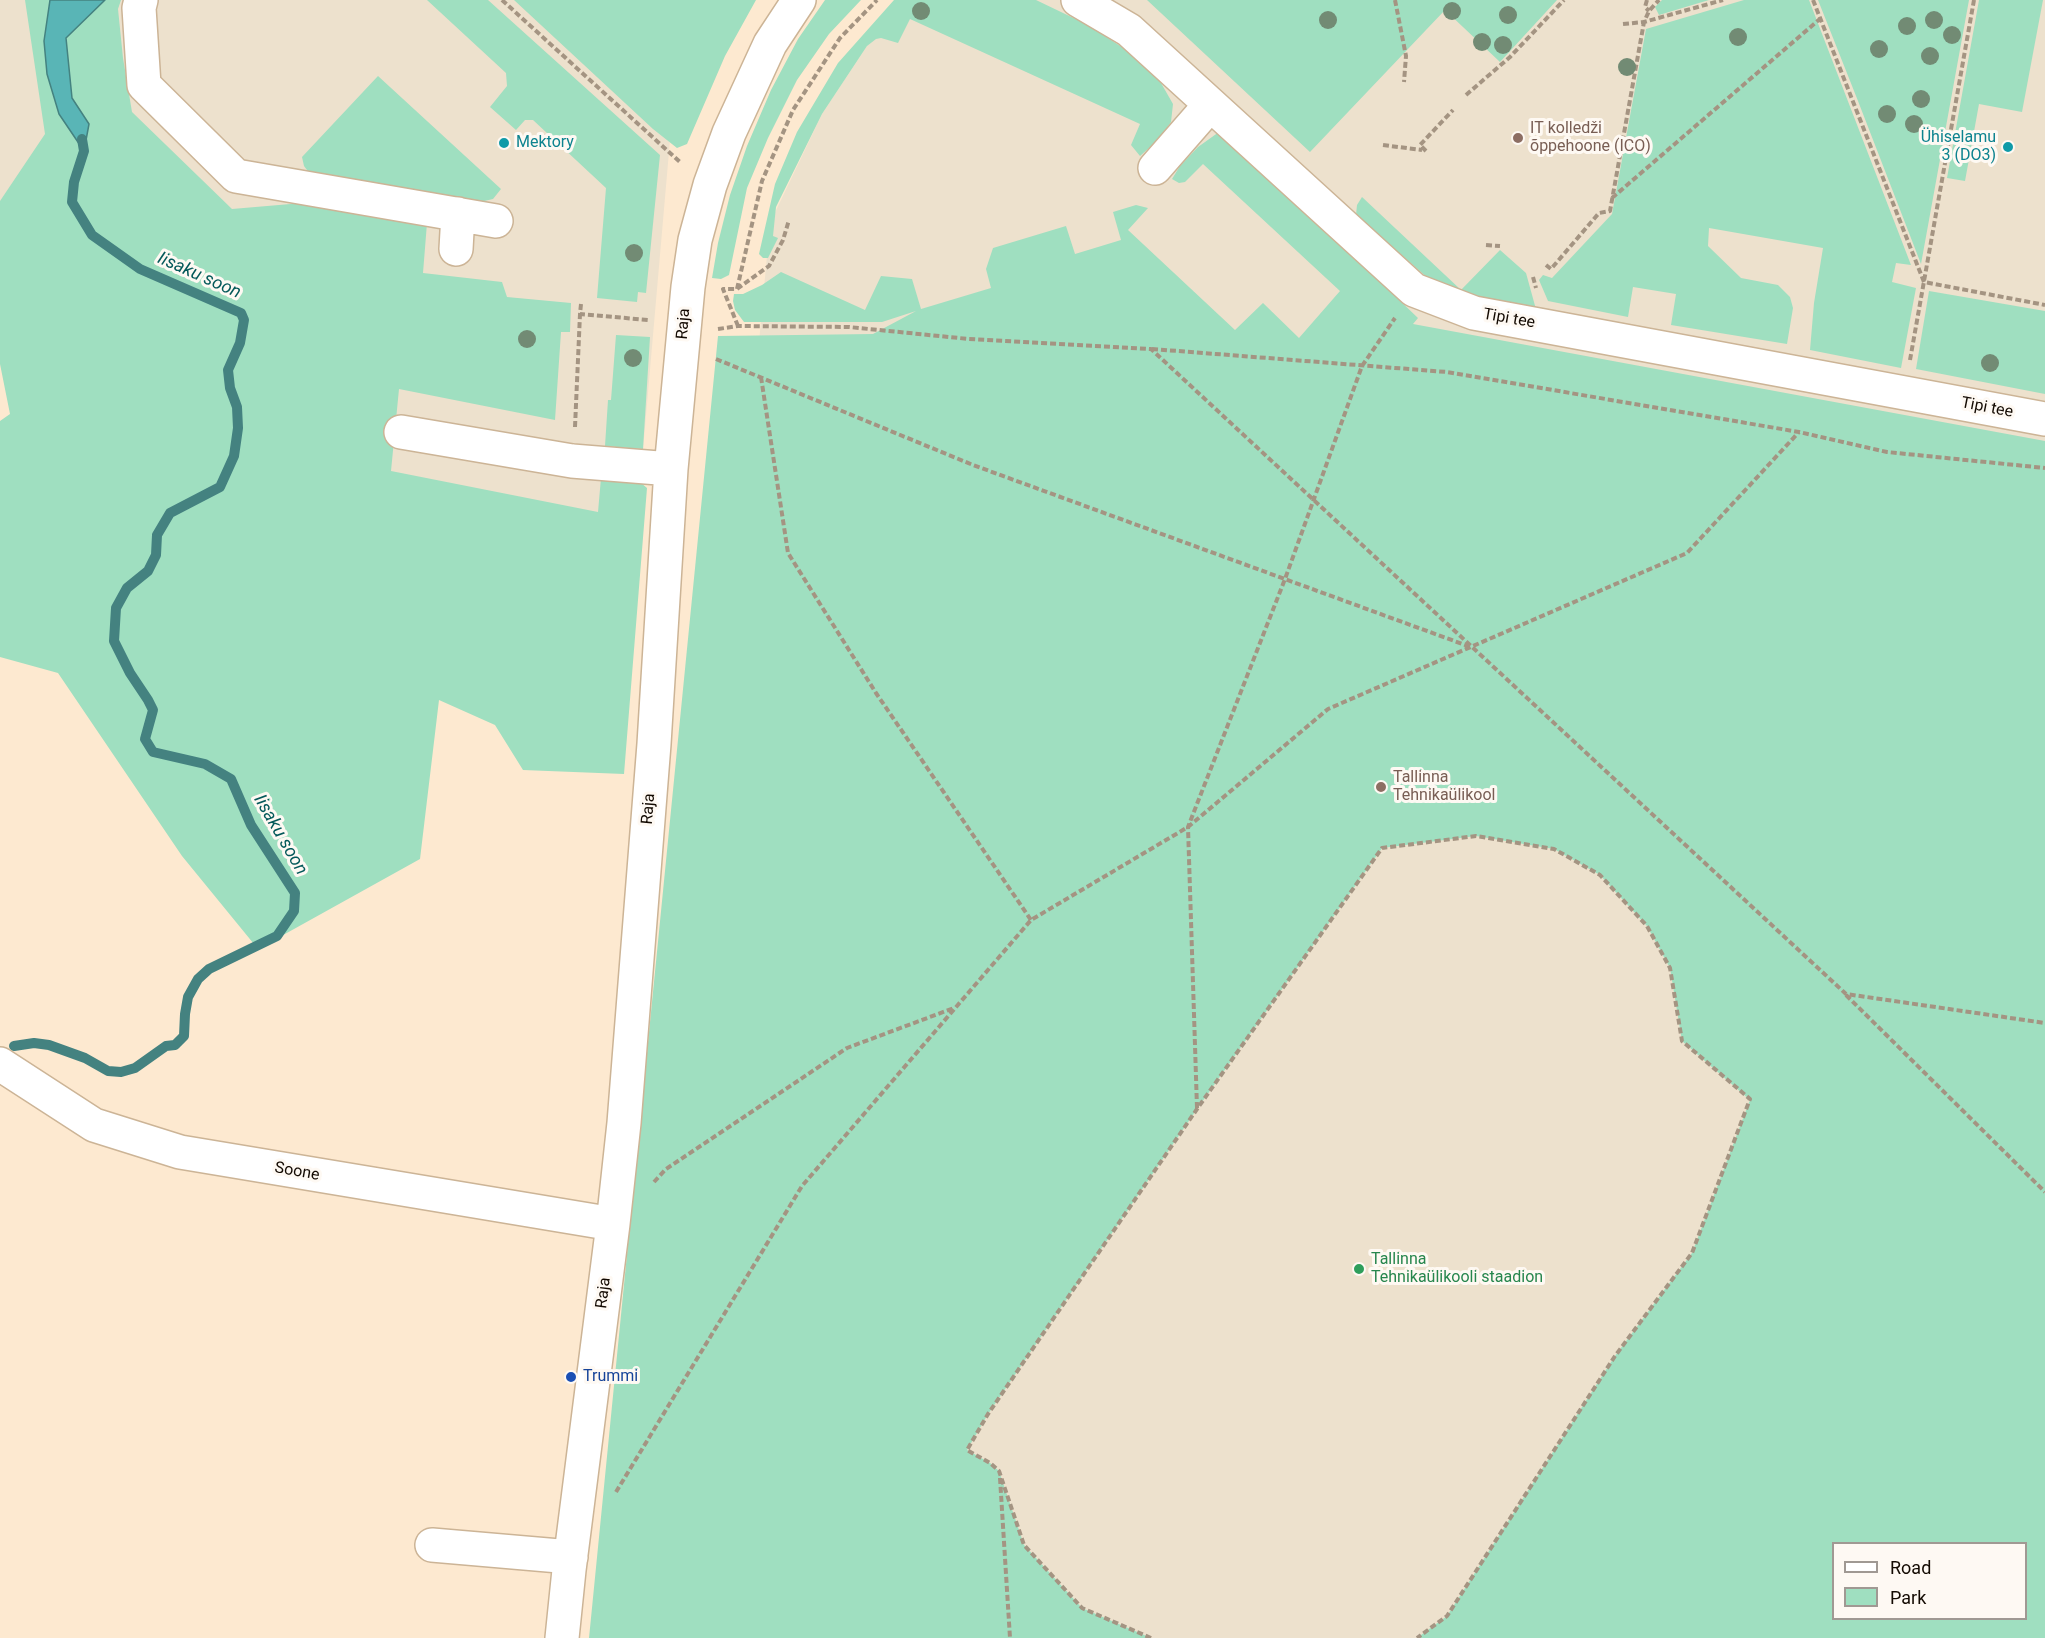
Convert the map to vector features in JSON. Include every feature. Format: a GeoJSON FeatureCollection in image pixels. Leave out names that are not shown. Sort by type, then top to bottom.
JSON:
{"type":"FeatureCollection","features":[{"type":"Feature","properties":{"kind":"street"},"geometry":{"type":"LineString","coordinates":[[141,0],[139,8],[144,85],[236,176],[496,221]]}},
{"type":"Feature","properties":{"kind":"street","name":"Raja"},"geometry":{"type":"LineString","coordinates":[[562,1638],[624,1123],[654,744],[671,469],[688,287],[695,240],[710,184],[729,133],[770,44],[799,0]]}},
{"type":"Feature","properties":{"kind":"street","name":"Tipi tee"},"geometry":{"type":"LineString","coordinates":[[1078,0],[1129,30],[1414,290],[1474,313],[1649,333],[2045,419]]}},
{"type":"Feature","properties":{"kind":"street"},"geometry":{"type":"LineString","coordinates":[[1155,168],[1210,105]]}},
{"type":"Feature","properties":{"kind":"street"},"geometry":{"type":"LineString","coordinates":[[456,249],[458,214]]}},
{"type":"Feature","properties":{"kind":"street"},"geometry":{"type":"LineString","coordinates":[[401,432],[572,461],[671,469]]}},
{"type":"Feature","properties":{"kind":"street","name":"Soone"},"geometry":{"type":"LineString","coordinates":[[0,1064],[94,1125],[180,1152],[613,1224]]}},
{"type":"Feature","properties":{"kind":"street"},"geometry":{"type":"LineString","coordinates":[[432,1545],[570,1557]]}},
{"type":"Feature","properties":{"kind":"path"},"geometry":{"type":"LineString","coordinates":[[501,0],[685,167],[710,184]]}},
{"type":"Feature","properties":{"kind":"path"},"geometry":{"type":"LineString","coordinates":[[738,289],[762,181],[793,110],[840,38],[877,0]]}},
{"type":"Feature","properties":{"kind":"path"},"geometry":{"type":"LineString","coordinates":[[1395,0],[1406,56],[1404,82]]}},
{"type":"Feature","properties":{"kind":"path"},"geometry":{"type":"LineString","coordinates":[[1466,95],[1510,57],[1564,0]]}},
{"type":"Feature","properties":{"kind":"path"},"geometry":{"type":"LineString","coordinates":[[1647,0],[1645,7],[1648,11]]}},
{"type":"Feature","properties":{"kind":"path"},"geometry":{"type":"LineString","coordinates":[[1546,265],[1551,269],[1599,213],[1610,211],[1644,22],[1648,11],[1659,0]]}},
{"type":"Feature","properties":{"kind":"path"},"geometry":{"type":"LineString","coordinates":[[1623,24],[1644,22],[1723,0]]}},
{"type":"Feature","properties":{"kind":"path"},"geometry":{"type":"LineString","coordinates":[[1813,0],[1924,282]]}},
{"type":"Feature","properties":{"kind":"path"},"geometry":{"type":"LineString","coordinates":[[1909,363],[1974,0]]}},
{"type":"Feature","properties":{"kind":"path"},"geometry":{"type":"LineString","coordinates":[[1612,198],[1821,18]]}},
{"type":"Feature","properties":{"kind":"path"},"geometry":{"type":"LineString","coordinates":[[1383,145],[1424,151],[1420,145],[1453,110]]}},
{"type":"Feature","properties":{"kind":"path"},"geometry":{"type":"LineString","coordinates":[[738,326],[723,289],[738,289],[769,266],[783,240],[789,220]]}},
{"type":"Feature","properties":{"kind":"path"},"geometry":{"type":"LineString","coordinates":[[1486,245],[1500,246]]}},
{"type":"Feature","properties":{"kind":"path"},"geometry":{"type":"LineString","coordinates":[[1924,282],[2045,304]]}},
{"type":"Feature","properties":{"kind":"path"},"geometry":{"type":"LineString","coordinates":[[1197,1109],[1188,827],[1285,579],[1362,366],[1414,290]]}},
{"type":"Feature","properties":{"kind":"path"},"geometry":{"type":"LineString","coordinates":[[572,461],[581,304]]}},
{"type":"Feature","properties":{"kind":"path"},"geometry":{"type":"LineString","coordinates":[[580,314],[641,320]]}},
{"type":"Feature","properties":{"kind":"path"},"geometry":{"type":"LineString","coordinates":[[709,330],[738,326],[849,327],[969,339],[1152,349],[1447,372],[1799,432],[1887,452],[2045,468]]}},
{"type":"Feature","properties":{"kind":"path"},"geometry":{"type":"LineString","coordinates":[[1152,349],[1846,994],[2045,1192]]}},
{"type":"Feature","properties":{"kind":"path"},"geometry":{"type":"LineString","coordinates":[[708,356],[973,465],[1472,647]]}},
{"type":"Feature","properties":{"kind":"path"},"geometry":{"type":"LineString","coordinates":[[760,377],[788,553],[876,693],[1031,920]]}},
{"type":"Feature","properties":{"kind":"path"},"geometry":{"type":"LineString","coordinates":[[612,1499],[802,1186],[1031,920],[1188,827],[1328,709],[1687,553],[1799,432]]}},
{"type":"Feature","properties":{"kind":"path"},"geometry":{"type":"LineString","coordinates":[[1151,1638],[1082,1608],[1024,1545],[999,1471],[990,1462],[967,1450],[988,1414],[1197,1109],[1382,848],[1476,836],[1554,849],[1600,875],[1647,926],[1670,968],[1682,1041],[1750,1099],[1692,1253],[1615,1356],[1447,1616],[1417,1638]]}},
{"type":"Feature","properties":{"kind":"path"},"geometry":{"type":"LineString","coordinates":[[1846,994],[2045,1023]]}},
{"type":"Feature","properties":{"kind":"path"},"geometry":{"type":"LineString","coordinates":[[651,1185],[666,1169],[847,1048],[955,1008]]}},
{"type":"Feature","properties":{"kind":"path"},"geometry":{"type":"LineString","coordinates":[[999,1471],[1010,1638]]}},
{"type":"Feature","properties":{"kind":"shaded area"},"geometry":{"type":"Polygon","coordinates":[[[0,0],[517,0],[670,140],[639,496],[598,518],[379,475],[0,226],[0,0]]]}},
{"type":"Feature","properties":{"kind":"shaded area","name":"Tallinna Tehnikaülikool"},"geometry":{"type":"Polygon","coordinates":[[[906,0],[2045,0],[2045,1638],[973,1638],[666,1352],[770,223],[822,114],[867,46],[906,0]]]}},
{"type":"Feature","properties":{"kind":"green space"},"geometry":{"type":"Polygon","coordinates":[[[25,0],[121,0],[118,9],[132,112],[232,209],[314,202],[427,223],[423,273],[502,282],[507,297],[571,303],[570,332],[561,332],[555,420],[399,389],[391,471],[598,512],[601,478],[640,482],[647,488],[624,774],[523,770],[495,725],[439,700],[420,859],[258,949],[182,856],[58,673],[0,657],[0,421],[10,414],[0,364],[0,201],[45,134],[25,0]]]}},
{"type":"Feature","properties":{"kind":"green space"},"geometry":{"type":"Polygon","coordinates":[[[427,0],[488,0],[660,155],[646,293],[638,292],[637,302],[597,298],[606,188],[533,120],[525,120],[516,130],[490,107],[507,86],[506,73],[427,0]]]}},
{"type":"Feature","properties":{"kind":"green space"},"geometry":{"type":"Polygon","coordinates":[[[514,0],[756,0],[725,56],[687,144],[677,148],[653,129],[514,0]]]}},
{"type":"Feature","properties":{"kind":"green space"},"geometry":{"type":"Polygon","coordinates":[[[825,0],[861,0],[829,34],[797,80],[768,138],[747,188],[729,275],[721,279],[712,278],[730,195],[747,146],[771,90],[798,39],[825,0]]]}},
{"type":"Feature","properties":{"kind":"green space"},"geometry":{"type":"Polygon","coordinates":[[[894,0],[1036,0],[1086,24],[1128,51],[1161,83],[1173,104],[1171,122],[1159,139],[1140,156],[1131,145],[1140,124],[910,19],[898,43],[881,38],[867,46],[822,114],[776,207],[773,236],[778,238],[768,258],[763,258],[759,254],[775,184],[797,132],[838,63],[894,0]]]}},
{"type":"Feature","properties":{"kind":"green space"},"geometry":{"type":"Polygon","coordinates":[[[1147,0],[1557,0],[1500,62],[1445,10],[1310,152],[1147,0]]]}},
{"type":"Feature","properties":{"kind":"green space"},"geometry":{"type":"Polygon","coordinates":[[[1662,0],[1709,0],[1659,15],[1655,7],[1662,0]]]}},
{"type":"Feature","properties":{"kind":"green space"},"geometry":{"type":"Polygon","coordinates":[[[1744,0],[1809,0],[1911,265],[1896,263],[1892,282],[1916,288],[1901,368],[1810,350],[1814,303],[1823,248],[1709,228],[1708,246],[1741,278],[1778,285],[1790,297],[1793,308],[1787,344],[1671,325],[1676,294],[1633,287],[1628,317],[1548,301],[1539,280],[1543,275],[1552,278],[1612,214],[1646,29],[1744,0]]]}},
{"type":"Feature","properties":{"kind":"green space"},"geometry":{"type":"Polygon","coordinates":[[[1818,0],[1969,0],[1921,264],[1858,101],[1818,0]]]}},
{"type":"Feature","properties":{"kind":"green space"},"geometry":{"type":"Polygon","coordinates":[[[1979,0],[2043,0],[2022,112],[1979,104],[1965,181],[1947,178],[1979,0]]]}},
{"type":"Feature","properties":{"kind":"green space"},"geometry":{"type":"Polygon","coordinates":[[[378,76],[501,189],[493,199],[480,202],[310,174],[304,166],[302,157],[378,76]]]}},
{"type":"Feature","properties":{"kind":"green space","name":"Tallinna Tehnikaülikool"},"geometry":{"type":"Polygon","coordinates":[[[1219,132],[1418,318],[1413,324],[2045,441],[2045,1638],[1417,1638],[1447,1616],[1615,1356],[1692,1253],[1750,1100],[1682,1041],[1670,968],[1647,926],[1600,875],[1554,849],[1476,836],[1382,848],[1197,1109],[988,1414],[967,1450],[999,1471],[1024,1545],[1082,1608],[1151,1638],[589,1638],[718,336],[873,334],[916,311],[882,322],[744,322],[735,310],[734,294],[743,294],[781,272],[865,310],[881,276],[912,279],[921,309],[991,288],[986,269],[993,248],[1066,226],[1075,254],[1121,240],[1113,212],[1136,205],[1148,208],[1128,230],[1235,330],[1263,303],[1299,338],[1340,291],[1203,164],[1185,182],[1179,183],[1172,179],[1180,166],[1198,147],[1219,132]]]}},
{"type":"Feature","properties":{"kind":"green space"},"geometry":{"type":"Polygon","coordinates":[[[1362,197],[1461,290],[1500,250],[1526,273],[1537,313],[1438,287],[1356,215],[1357,205],[1362,197]]]}},
{"type":"Feature","properties":{"kind":"green space"},"geometry":{"type":"Polygon","coordinates":[[[1929,291],[2045,311],[2045,394],[1916,369],[1929,291]]]}},
{"type":"Feature","properties":{"kind":"green space"},"geometry":{"type":"Polygon","coordinates":[[[616,335],[650,337],[643,449],[605,446],[616,335]]]}},
{"type":"Feature","properties":{"kind":"water"},"geometry":{"type":"Polygon","coordinates":[[[50,0],[105,0],[66,38],[72,98],[89,124],[84,151],[59,114],[47,74],[44,41],[50,0]]]}},
{"type":"Feature","properties":{"kind":"waterway","name":"Iisaku soon"},"geometry":{"type":"LineString","coordinates":[[14,1046],[34,1043],[49,1045],[85,1058],[108,1071],[121,1072],[135,1068],[166,1046],[175,1045],[184,1036],[188,997],[198,979],[209,969],[277,936],[294,911],[295,893],[251,825],[231,779],[205,764],[153,752],[145,739],[153,710],[130,673],[114,641],[116,608],[127,588],[148,571],[156,555],[157,535],[170,513],[220,487],[234,456],[238,428],[237,407],[230,388],[228,370],[240,343],[244,320],[241,313],[140,269],[92,235],[72,202],[74,182],[84,151],[82,139]]}},
{"type":"Feature","properties":{"kind":"place","name":"IT kolledži õppehoone (ICO)"},"geometry":{"type":"Point","coordinates":[1518,138]}},
{"type":"Feature","properties":{"kind":"place","name":"Mektory"},"geometry":{"type":"Point","coordinates":[504,143]}},
{"type":"Feature","properties":{"kind":"place","name":"Ühiselamu 3 (DO3)"},"geometry":{"type":"Point","coordinates":[2008,147]}},
{"type":"Feature","properties":{"kind":"place","name":"Tallinna Tehnikaülikool"},"geometry":{"type":"Point","coordinates":[1381,787]}},
{"type":"Feature","properties":{"kind":"place","name":"Tallinna Tehnikaülikooli staadion"},"geometry":{"type":"Point","coordinates":[1359,1269]}},
{"type":"Feature","properties":{"kind":"place","name":"Trummi"},"geometry":{"type":"Point","coordinates":[571,1377]}}]}
